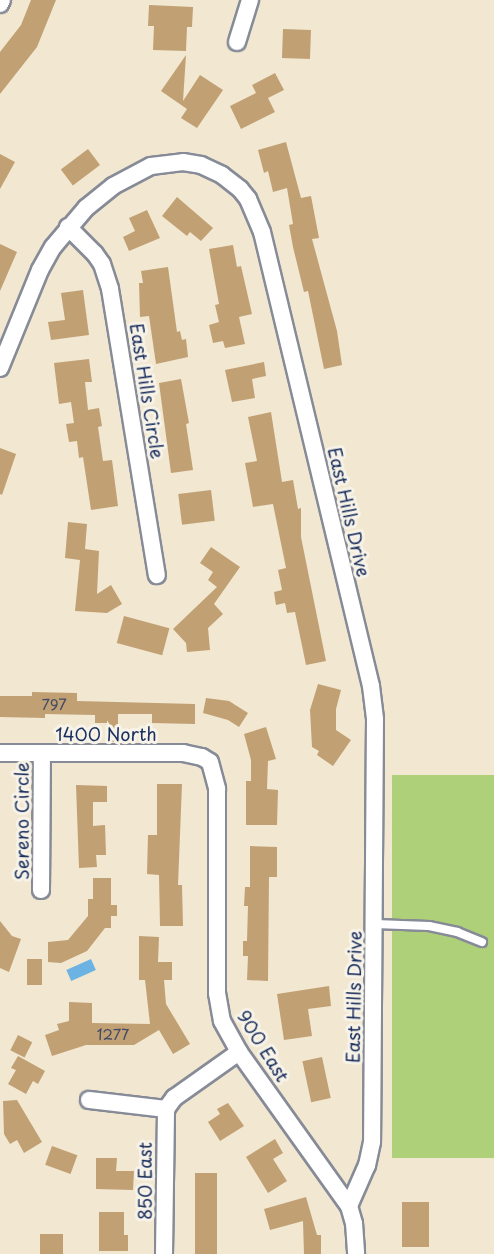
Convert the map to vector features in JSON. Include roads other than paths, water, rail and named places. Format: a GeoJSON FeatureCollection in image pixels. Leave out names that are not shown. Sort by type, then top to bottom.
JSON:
{"type":"FeatureCollection","features":[{"type":"Feature","properties":{"kind":"street"},"geometry":{"type":"LineString","coordinates":[[0,4],[2,0]]}},
{"type":"Feature","properties":{"kind":"street"},"geometry":{"type":"LineString","coordinates":[[237,42],[250,0]]}},
{"type":"Feature","properties":{"kind":"street","name":"East Hills Drive"},"geometry":{"type":"LineString","coordinates":[[0,368],[40,270],[68,227],[99,196],[120,182],[152,166],[174,162],[201,165],[222,174],[240,189],[254,209],[265,243],[374,702],[376,735],[372,1142],[367,1164],[349,1206]]}},
{"type":"Feature","properties":{"kind":"street","name":"East Hills Circle"},"geometry":{"type":"LineString","coordinates":[[68,227],[95,254],[110,289],[157,575]]}},
{"type":"Feature","properties":{"kind":"street","name":"1400 North"},"geometry":{"type":"LineString","coordinates":[[0,753],[183,753],[202,757],[210,762]]}},
{"type":"Feature","properties":{"kind":"street","name":"Sereno Circle"},"geometry":{"type":"LineString","coordinates":[[41,890],[42,753]]}},
{"type":"Feature","properties":{"kind":"street","name":"900 East"},"geometry":{"type":"LineString","coordinates":[[210,762],[217,789],[218,1002],[222,1021],[239,1052],[349,1206],[354,1223],[356,1254]]}},
{"type":"Feature","properties":{"kind":"street"},"geometry":{"type":"LineString","coordinates":[[89,1100],[166,1109],[174,1098],[239,1052]]}},
{"type":"Feature","properties":{"kind":"street","name":"850 East"},"geometry":{"type":"LineString","coordinates":[[164,1254],[166,1109]]}},
{"type":"Feature","properties":{"kind":"lane"},"geometry":{"type":"LineString","coordinates":[[375,924],[429,926],[457,932],[482,942]]}},
{"type":"Feature","properties":{"kind":"water"},"geometry":{"type":"Polygon","coordinates":[[[91,959],[96,970],[71,981],[66,970],[91,959]]]}}]}
